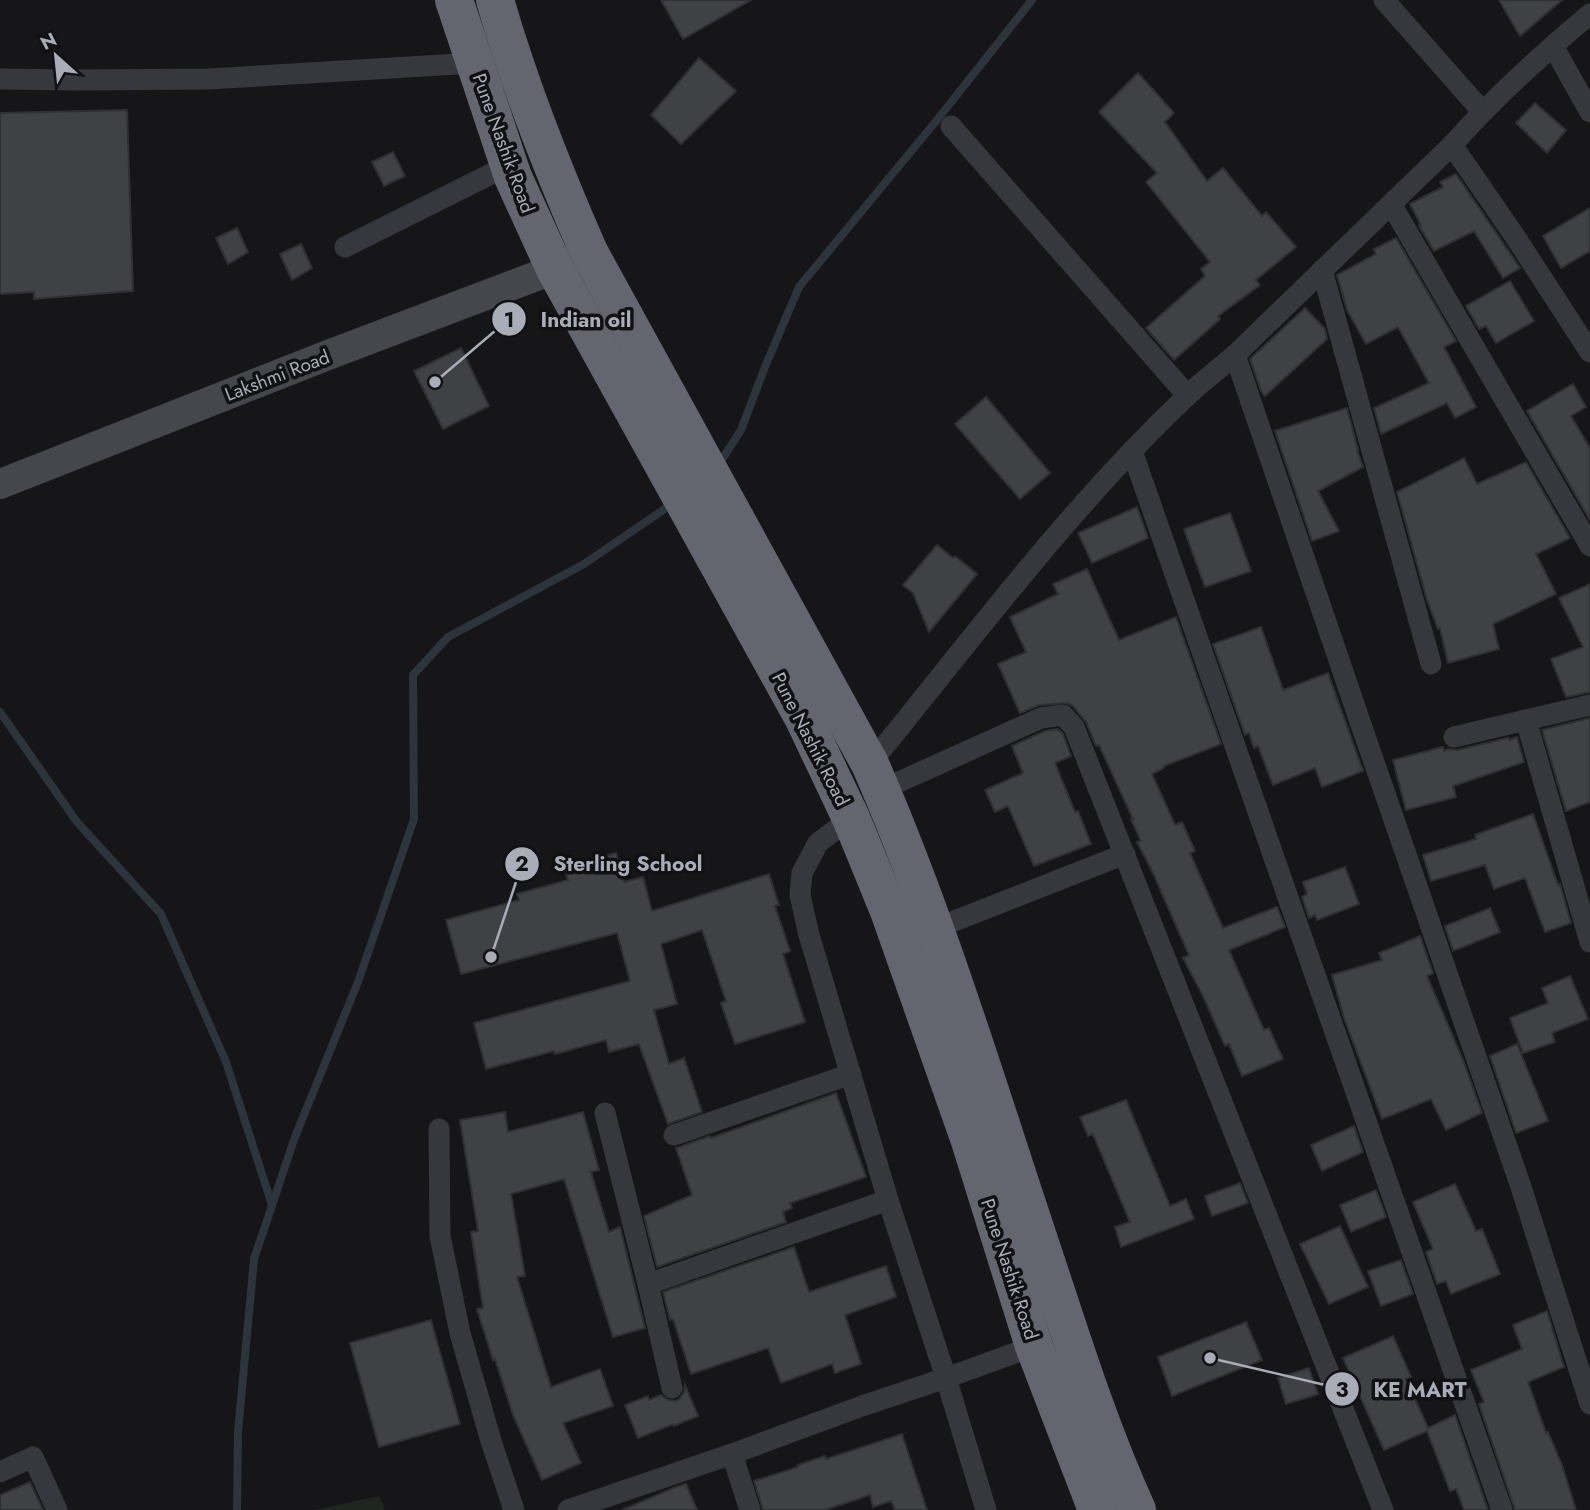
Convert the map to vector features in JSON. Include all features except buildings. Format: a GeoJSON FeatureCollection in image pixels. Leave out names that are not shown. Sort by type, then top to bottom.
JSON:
{"type":"FeatureCollection","features":[{"type":"Feature","properties":{"kind":"highway","name":"Pune Nashik Road"},"geometry":{"type":"LineString","coordinates":[[454,0],[513,177],[555,269],[804,719],[850,818],[890,911],[970,1141],[1052,1340],[1092,1401],[1137,1510]]}},
{"type":"Feature","properties":{"kind":"highway","name":"Pune Nashik Road"},"geometry":{"type":"LineString","coordinates":[[495,0],[530,108],[556,177],[589,252],[876,777],[982,1063],[1020,1186],[1052,1340],[1097,1510]]}},
{"type":"Feature","properties":{"kind":"main road","name":"Lakshmi Road"},"geometry":{"type":"LineString","coordinates":[[0,484],[555,269],[589,252]]}},
{"type":"Feature","properties":{"kind":"street"},"geometry":{"type":"LineString","coordinates":[[1384,0],[1482,111]]}},
{"type":"Feature","properties":{"kind":"street"},"geometry":{"type":"LineString","coordinates":[[876,777],[1065,523],[1132,451],[1187,395],[1235,355],[1452,145],[1482,111],[1590,14]]}},
{"type":"Feature","properties":{"kind":"street"},"geometry":{"type":"LineString","coordinates":[[1553,46],[1590,112]]}},
{"type":"Feature","properties":{"kind":"street"},"geometry":{"type":"LineString","coordinates":[[0,79],[209,79],[475,63]]}},
{"type":"Feature","properties":{"kind":"street"},"geometry":{"type":"LineString","coordinates":[[951,126],[1187,395]]}},
{"type":"Feature","properties":{"kind":"street"},"geometry":{"type":"LineString","coordinates":[[1452,145],[1590,352]]}},
{"type":"Feature","properties":{"kind":"street"},"geometry":{"type":"LineString","coordinates":[[345,247],[509,165]]}},
{"type":"Feature","properties":{"kind":"street"},"geometry":{"type":"LineString","coordinates":[[1391,204],[1590,546]]}},
{"type":"Feature","properties":{"kind":"street"},"geometry":{"type":"LineString","coordinates":[[1322,270],[1431,664]]}},
{"type":"Feature","properties":{"kind":"street"},"geometry":{"type":"LineString","coordinates":[[1235,355],[1516,1171],[1586,1379],[1590,1404]]}},
{"type":"Feature","properties":{"kind":"street"},"geometry":{"type":"LineString","coordinates":[[1132,451],[1502,1510]]}},
{"type":"Feature","properties":{"kind":"street"},"geometry":{"type":"LineString","coordinates":[[1454,737],[1590,705]]}},
{"type":"Feature","properties":{"kind":"street"},"geometry":{"type":"LineString","coordinates":[[876,777],[1041,718],[1063,715],[1074,727],[1383,1510]]}},
{"type":"Feature","properties":{"kind":"street"},"geometry":{"type":"LineString","coordinates":[[1526,720],[1590,942]]}},
{"type":"Feature","properties":{"kind":"street"},"geometry":{"type":"LineString","coordinates":[[850,818],[818,844],[802,873],[800,895],[809,935],[888,1200],[986,1510]]}},
{"type":"Feature","properties":{"kind":"street"},"geometry":{"type":"LineString","coordinates":[[934,929],[1125,854]]}},
{"type":"Feature","properties":{"kind":"street"},"geometry":{"type":"LineString","coordinates":[[674,1135],[850,1074]]}},
{"type":"Feature","properties":{"kind":"street"},"geometry":{"type":"LineString","coordinates":[[605,1113],[671,1388]]}},
{"type":"Feature","properties":{"kind":"street"},"geometry":{"type":"LineString","coordinates":[[439,1129],[440,1236],[460,1332],[514,1510]]}},
{"type":"Feature","properties":{"kind":"street"},"geometry":{"type":"LineString","coordinates":[[648,1284],[888,1200]]}},
{"type":"Feature","properties":{"kind":"street"},"geometry":{"type":"LineString","coordinates":[[568,1510],[1052,1340]]}},
{"type":"Feature","properties":{"kind":"street"},"geometry":{"type":"LineString","coordinates":[[732,1454],[750,1510]]}},
{"type":"Feature","properties":{"kind":"street"},"geometry":{"type":"LineString","coordinates":[[0,1472],[33,1457],[57,1510]]}},
{"type":"Feature","properties":{"kind":"shaded area"},"geometry":{"type":"Polygon","coordinates":[[[379,1496],[385,1510],[315,1510],[379,1496]]]}},
{"type":"Feature","properties":{"kind":"waterway"},"geometry":{"type":"LineString","coordinates":[[719,464],[741,430],[799,287],[1032,0]]}},
{"type":"Feature","properties":{"kind":"waterway"},"geometry":{"type":"LineString","coordinates":[[237,1510],[238,1432],[254,1259],[295,1137],[358,982],[414,819],[413,675],[448,637],[584,564],[672,504]]}},
{"type":"Feature","properties":{"kind":"waterway"},"geometry":{"type":"LineString","coordinates":[[0,712],[77,822],[161,914],[226,1062],[272,1205]]}},
{"type":"Feature","properties":{"kind":"place","name":"Indian oil"},"geometry":{"type":"Point","coordinates":[435,382]}},
{"type":"Feature","properties":{"kind":"place","name":"Sterling School"},"geometry":{"type":"Point","coordinates":[491,957]}},
{"type":"Feature","properties":{"kind":"place","name":"KE MART"},"geometry":{"type":"Point","coordinates":[1210,1358]}}]}
